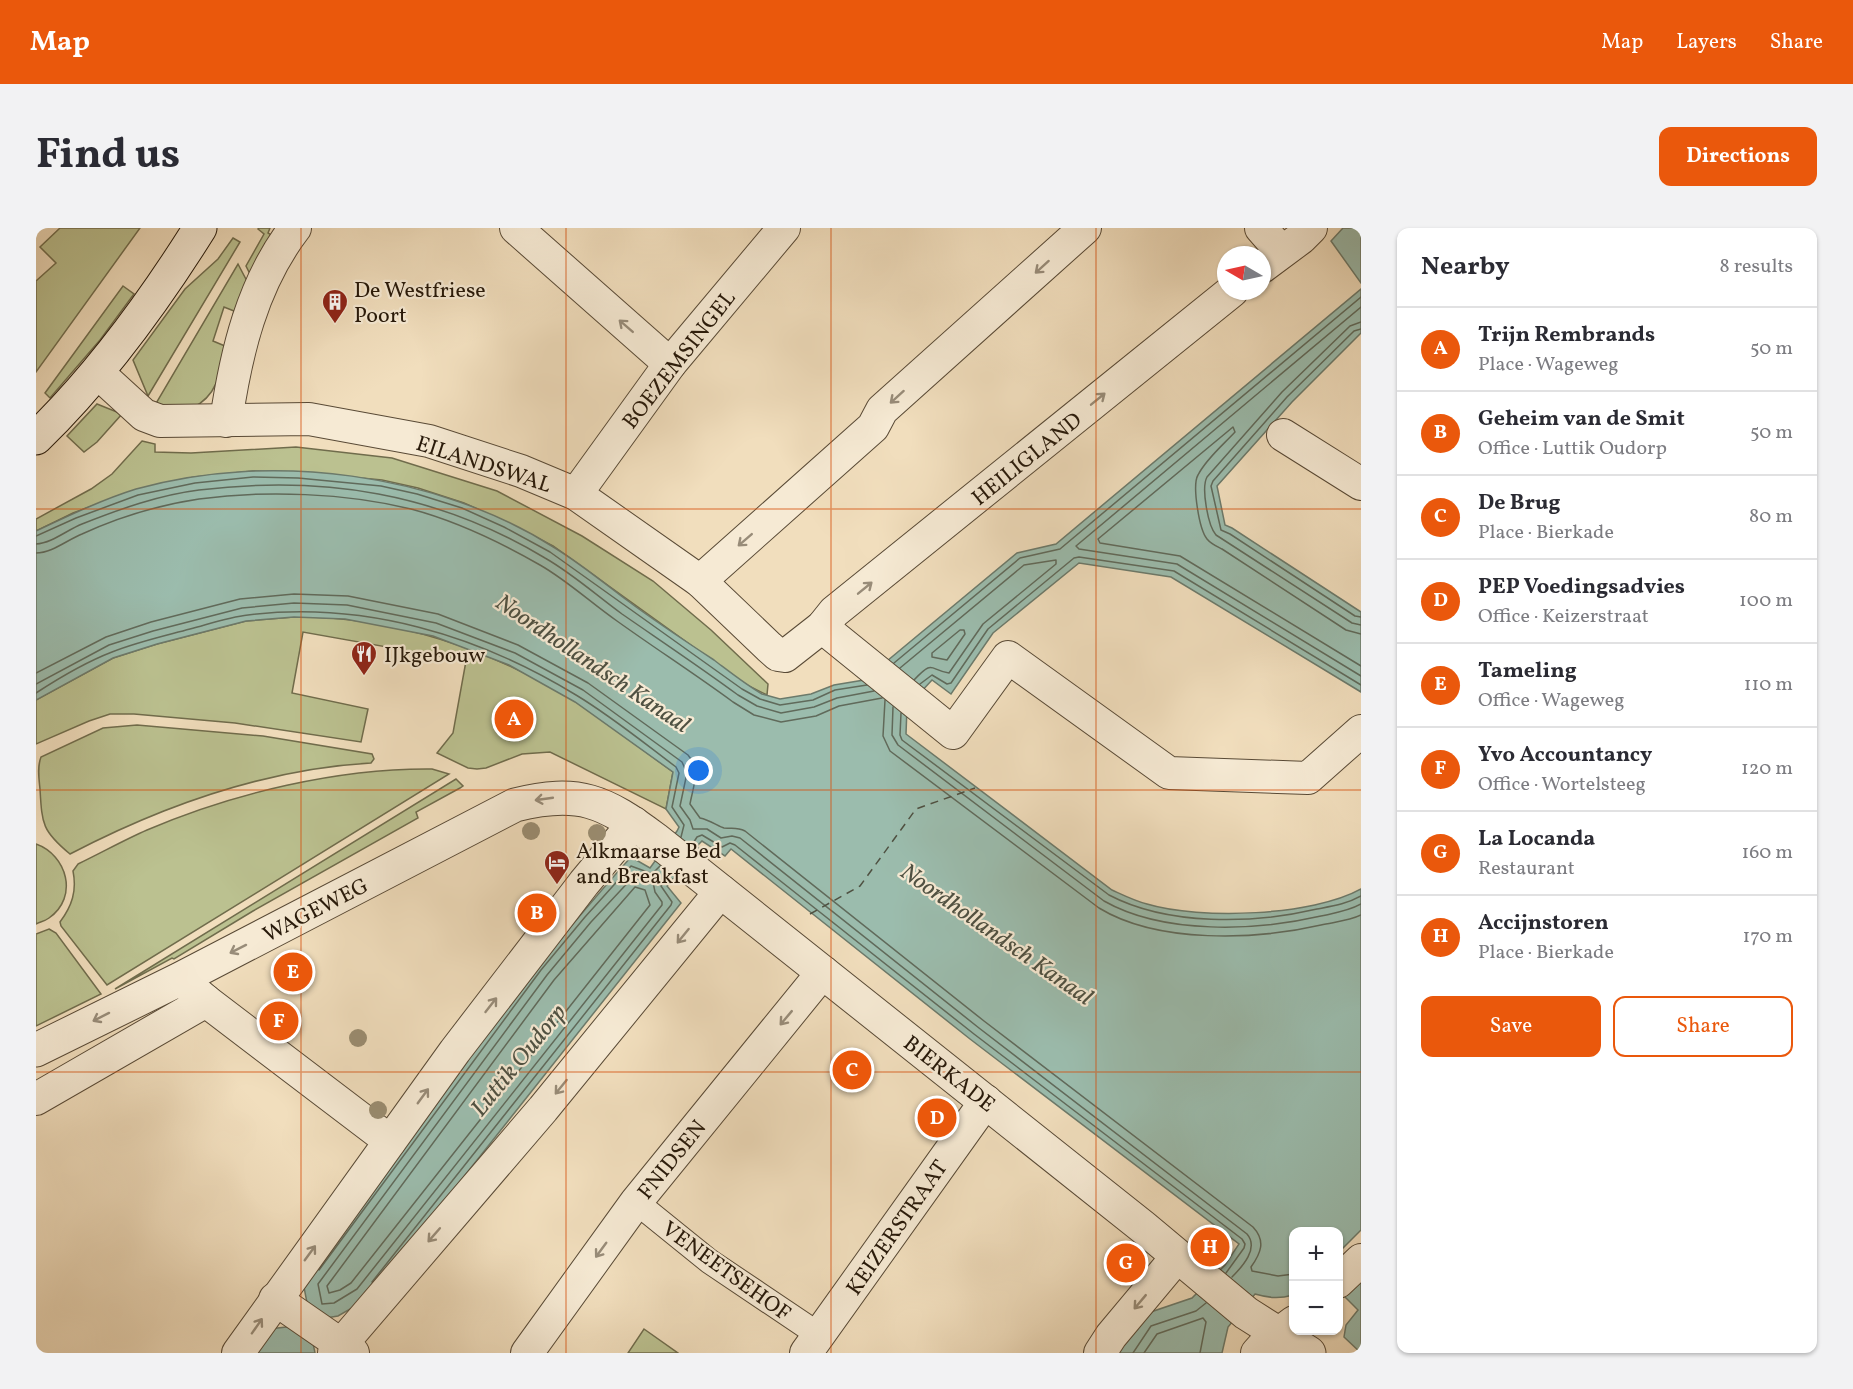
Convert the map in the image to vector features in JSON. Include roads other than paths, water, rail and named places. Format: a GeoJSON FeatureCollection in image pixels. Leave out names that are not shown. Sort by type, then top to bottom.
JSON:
{"type":"FeatureCollection","features":[{"type":"Feature","properties":{"kind":"street"},"geometry":{"type":"LineString","coordinates":[[36,438],[97,372],[174,269],[200,228]]}},
{"type":"Feature","properties":{"kind":"street"},"geometry":{"type":"LineString","coordinates":[[226,421],[232,378],[250,311],[277,255],[295,228]]}},
{"type":"Feature","properties":{"kind":"street"},"geometry":{"type":"LineString","coordinates":[[516,228],[670,364]]}},
{"type":"Feature","properties":{"kind":"street","name":"BOEZEMSINGEL"},"geometry":{"type":"LineString","coordinates":[[576,494],[670,364],[784,228]]}},
{"type":"Feature","properties":{"kind":"street"},"geometry":{"type":"LineString","coordinates":[[700,581],[873,427],[882,410],[1085,228]]}},
{"type":"Feature","properties":{"kind":"street"},"geometry":{"type":"LineString","coordinates":[[1261,228],[1272,259],[1311,228]]}},
{"type":"Feature","properties":{"kind":"street","name":"HEILIGLAND"},"geometry":{"type":"LineString","coordinates":[[822,627],[834,612],[1221,300]]}},
{"type":"Feature","properties":{"kind":"street","name":"EILANDSWAL"},"geometry":{"type":"LineString","coordinates":[[97,372],[144,415],[153,419],[226,421],[309,419],[429,441],[521,471],[576,494],[700,581],[778,655],[785,656],[791,653],[822,627]]}},
{"type":"Feature","properties":{"kind":"street"},"geometry":{"type":"LineString","coordinates":[[1283,435],[1361,484]]}},
{"type":"Feature","properties":{"kind":"street"},"geometry":{"type":"LineString","coordinates":[[822,627],[953,733],[1008,657],[1169,773],[1308,778],[1361,731]]}},
{"type":"Feature","properties":{"kind":"street","name":"WAGEWEG"},"geometry":{"type":"LineString","coordinates":[[36,1050],[180,979],[515,805],[551,797],[574,797],[601,804],[645,831]]}},
{"type":"Feature","properties":{"kind":"street"},"geometry":{"type":"LineString","coordinates":[[320,1333],[390,1141],[584,883],[645,831]]}},
{"type":"Feature","properties":{"kind":"street","name":"BIERKADE"},"geometry":{"type":"LineString","coordinates":[[645,831],[1143,1227],[1204,1280],[1276,1336],[1309,1353]]}},
{"type":"Feature","properties":{"kind":"street"},"geometry":{"type":"LineString","coordinates":[[238,1353],[320,1333],[543,1109],[721,891]]}},
{"type":"Feature","properties":{"kind":"street","name":"FNIDSEN"},"geometry":{"type":"LineString","coordinates":[[527,1353],[636,1202],[823,972]]}},
{"type":"Feature","properties":{"kind":"street"},"geometry":{"type":"LineString","coordinates":[[180,979],[390,1141]]}},
{"type":"Feature","properties":{"kind":"street"},"geometry":{"type":"LineString","coordinates":[[36,1099],[206,1001]]}},
{"type":"Feature","properties":{"kind":"street","name":"KEIZERSTRAAT"},"geometry":{"type":"LineString","coordinates":[[813,1344],[986,1101]]}},
{"type":"Feature","properties":{"kind":"street","name":"VENEETSEHOF"},"geometry":{"type":"LineString","coordinates":[[636,1202],[813,1344]]}},
{"type":"Feature","properties":{"kind":"street"},"geometry":{"type":"LineString","coordinates":[[1100,1353],[1111,1336],[1177,1257]]}},
{"type":"Feature","properties":{"kind":"water"},"geometry":{"type":"Polygon","coordinates":[[[1343,228],[1361,228],[1361,283],[1331,241],[1343,228]]]}},
{"type":"Feature","properties":{"kind":"water"},"geometry":{"type":"Polygon","coordinates":[[[1361,289],[1361,333],[1292,402],[1217,486],[1225,525],[1361,612],[1361,692],[1171,577],[1079,563],[993,633],[951,694],[932,680],[907,707],[906,734],[1112,890],[1138,901],[1169,909],[1196,912],[1256,913],[1315,905],[1361,889],[1361,1230],[1343,1248],[1343,1227],[1289,1227],[1289,1296],[1274,1298],[1255,1294],[1228,1327],[1222,1353],[1116,1353],[1142,1315],[1192,1298],[1225,1265],[1239,1244],[970,1039],[731,849],[725,856],[702,841],[697,846],[705,856],[671,880],[667,886],[681,903],[366,1300],[338,1316],[326,1318],[308,1308],[303,1282],[502,1012],[631,857],[650,868],[677,831],[679,827],[666,809],[673,772],[575,702],[509,665],[433,636],[345,619],[294,617],[246,621],[157,644],[113,658],[36,700],[36,531],[123,493],[188,478],[242,472],[297,471],[352,476],[406,486],[459,502],[509,522],[555,548],[744,682],[762,694],[780,699],[811,694],[834,685],[870,679],[881,666],[1017,553],[1056,544],[1361,289]]]}},
{"type":"Feature","properties":{"kind":"water"},"geometry":{"type":"Polygon","coordinates":[[[1343,1260],[1361,1277],[1361,1353],[1344,1337],[1346,1325],[1358,1310],[1343,1295],[1343,1260]]]}},
{"type":"Feature","properties":{"kind":"water"},"geometry":{"type":"Polygon","coordinates":[[[295,1326],[312,1338],[315,1353],[254,1353],[269,1329],[295,1326]]]}},
{"type":"Feature","properties":{"kind":"place","name":"De Westfriese Poort"},"geometry":{"type":"Point","coordinates":[335,325]}},
{"type":"Feature","properties":{"kind":"place","name":"IJkgebouw"},"geometry":{"type":"Point","coordinates":[364,677]}},
{"type":"Feature","properties":{"kind":"place","name":"Trijn Rembrands"},"geometry":{"type":"Point","coordinates":[514,719]}},
{"type":"Feature","properties":{"kind":"place","name":"Alkmaarse Bed and Breakfast"},"geometry":{"type":"Point","coordinates":[557,886]}},
{"type":"Feature","properties":{"kind":"place","name":"Geheim van de Smit"},"geometry":{"type":"Point","coordinates":[537,913]}},
{"type":"Feature","properties":{"kind":"place","name":"Tameling"},"geometry":{"type":"Point","coordinates":[293,972]}},
{"type":"Feature","properties":{"kind":"place","name":"Yvo Accountancy"},"geometry":{"type":"Point","coordinates":[279,1021]}},
{"type":"Feature","properties":{"kind":"place","name":"De Brug"},"geometry":{"type":"Point","coordinates":[852,1070]}},
{"type":"Feature","properties":{"kind":"place","name":"PEP Voedingsadvies"},"geometry":{"type":"Point","coordinates":[937,1118]}},
{"type":"Feature","properties":{"kind":"place","name":"Accijnstoren"},"geometry":{"type":"Point","coordinates":[1210,1247]}},
{"type":"Feature","properties":{"kind":"place","name":"La Locanda"},"geometry":{"type":"Point","coordinates":[1126,1263]}},
{"type":"Feature","properties":{"kind":"water label","name":"Noordhollandsch Kanaal"},"geometry":{"type":"Point","coordinates":[593,663]}},
{"type":"Feature","properties":{"kind":"water label","name":"Noordhollandsch Kanaal"},"geometry":{"type":"Point","coordinates":[997,934]}},
{"type":"Feature","properties":{"kind":"water label","name":"Luttik Oudorp"},"geometry":{"type":"Point","coordinates":[518,1060]}}]}
